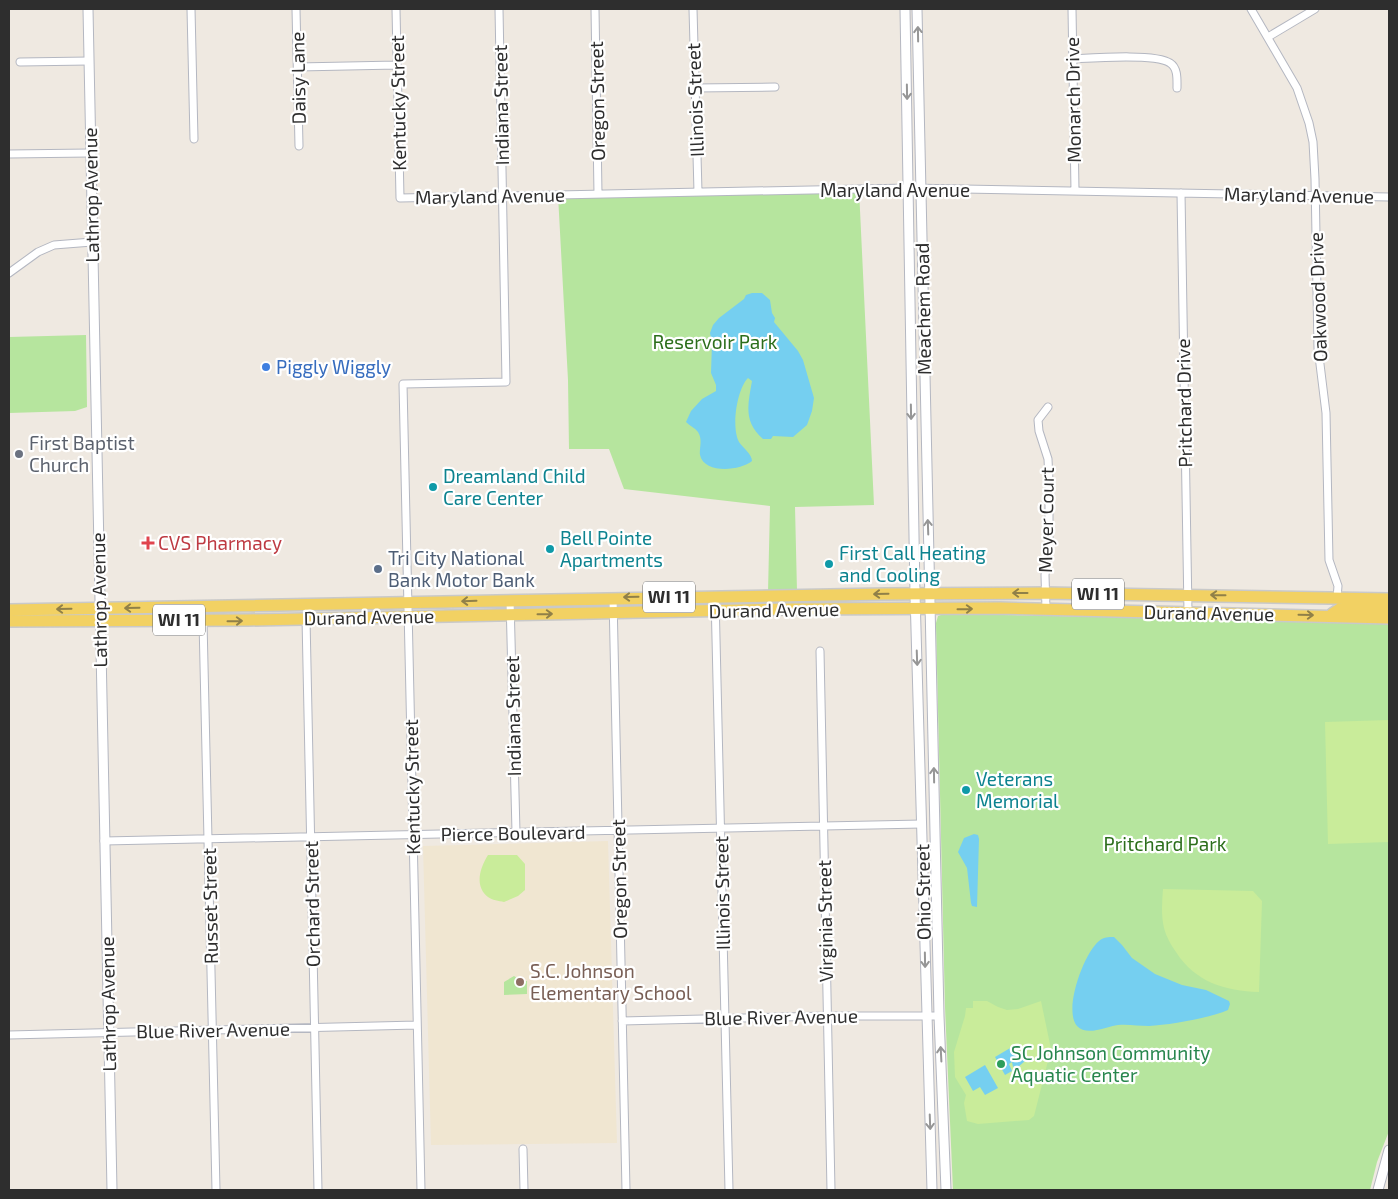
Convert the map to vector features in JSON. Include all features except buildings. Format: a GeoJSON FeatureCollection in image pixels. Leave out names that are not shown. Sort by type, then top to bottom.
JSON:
{"type":"FeatureCollection","features":[{"type":"Feature","properties":{"kind":"main road","name":"Durand Avenue"},"geometry":{"type":"LineString","coordinates":[[9,621],[222,607],[715,596],[1045,593],[1389,599]]}},
{"type":"Feature","properties":{"kind":"main road"},"geometry":{"type":"LineString","coordinates":[[203,621],[207,614],[218,611],[222,607]]}},
{"type":"Feature","properties":{"kind":"main road"},"geometry":{"type":"LineString","coordinates":[[1329,616],[1342,608],[1389,609]]}},
{"type":"Feature","properties":{"kind":"main road","name":"Durand Avenue"},"geometry":{"type":"LineString","coordinates":[[9,610],[203,621],[408,616],[916,609],[1046,609],[1389,618]]}},
{"type":"Feature","properties":{"kind":"street","name":"Lathrop Avenue"},"geometry":{"type":"LineString","coordinates":[[88,9],[112,1190]]}},
{"type":"Feature","properties":{"kind":"street"},"geometry":{"type":"LineString","coordinates":[[191,9],[194,139]]}},
{"type":"Feature","properties":{"kind":"street","name":"Daisy Lane"},"geometry":{"type":"LineString","coordinates":[[296,9],[299,146]]}},
{"type":"Feature","properties":{"kind":"street","name":"Kentucky Street"},"geometry":{"type":"LineString","coordinates":[[396,9],[400,198]]}},
{"type":"Feature","properties":{"kind":"street","name":"Indiana Street"},"geometry":{"type":"LineString","coordinates":[[403,384],[506,382],[499,9]]}},
{"type":"Feature","properties":{"kind":"street","name":"Oregon Street"},"geometry":{"type":"LineString","coordinates":[[595,9],[598,194]]}},
{"type":"Feature","properties":{"kind":"street","name":"Illinois Street"},"geometry":{"type":"LineString","coordinates":[[693,9],[698,192]]}},
{"type":"Feature","properties":{"kind":"street","name":"Meachem Road"},"geometry":{"type":"LineString","coordinates":[[905,9],[915,594]]}},
{"type":"Feature","properties":{"kind":"street","name":"Meachem Road"},"geometry":{"type":"LineString","coordinates":[[917,9],[930,609]]}},
{"type":"Feature","properties":{"kind":"street","name":"Monarch Drive"},"geometry":{"type":"LineString","coordinates":[[1072,9],[1075,191]]}},
{"type":"Feature","properties":{"kind":"street","name":"Oakwood Drive"},"geometry":{"type":"LineString","coordinates":[[1251,9],[1288,71],[1304,105],[1313,142],[1315,160],[1318,348],[1326,413],[1330,517],[1329,560],[1338,586],[1337,598]]}},
{"type":"Feature","properties":{"kind":"street"},"geometry":{"type":"LineString","coordinates":[[1268,37],[1315,9]]}},
{"type":"Feature","properties":{"kind":"street"},"geometry":{"type":"LineString","coordinates":[[1073,58],[1155,58],[1169,62],[1175,67],[1177,88]]}},
{"type":"Feature","properties":{"kind":"street"},"geometry":{"type":"LineString","coordinates":[[20,62],[89,61]]}},
{"type":"Feature","properties":{"kind":"street"},"geometry":{"type":"LineString","coordinates":[[298,67],[397,65]]}},
{"type":"Feature","properties":{"kind":"street"},"geometry":{"type":"LineString","coordinates":[[906,70],[918,70]]}},
{"type":"Feature","properties":{"kind":"street"},"geometry":{"type":"LineString","coordinates":[[695,88],[775,87]]}},
{"type":"Feature","properties":{"kind":"street"},"geometry":{"type":"LineString","coordinates":[[9,154],[90,153]]}},
{"type":"Feature","properties":{"kind":"street","name":"Maryland Avenue"},"geometry":{"type":"LineString","coordinates":[[400,198],[909,188],[1389,197]]}},
{"type":"Feature","properties":{"kind":"street","name":"Pritchard Drive"},"geometry":{"type":"LineString","coordinates":[[1180,193],[1188,612]]}},
{"type":"Feature","properties":{"kind":"street"},"geometry":{"type":"LineString","coordinates":[[9,273],[38,252],[54,245],[92,242]]}},
{"type":"Feature","properties":{"kind":"street"},"geometry":{"type":"LineString","coordinates":[[909,278],[922,277]]}},
{"type":"Feature","properties":{"kind":"street"},"geometry":{"type":"LineString","coordinates":[[911,383],[924,382]]}},
{"type":"Feature","properties":{"kind":"street","name":"Kentucky Street"},"geometry":{"type":"LineString","coordinates":[[403,384],[421,1190]]}},
{"type":"Feature","properties":{"kind":"street","name":"Meyer Court"},"geometry":{"type":"LineString","coordinates":[[1046,609],[1045,574],[1049,547],[1048,459],[1039,431],[1038,420],[1048,407]]}},
{"type":"Feature","properties":{"kind":"street"},"geometry":{"type":"LineString","coordinates":[[913,480],[927,479]]}},
{"type":"Feature","properties":{"kind":"street","name":"Ohio Street"},"geometry":{"type":"LineString","coordinates":[[915,594],[932,1190]]}},
{"type":"Feature","properties":{"kind":"street","name":"Illinois Street"},"geometry":{"type":"LineString","coordinates":[[715,596],[729,1190]]}},
{"type":"Feature","properties":{"kind":"street","name":"Oregon Street"},"geometry":{"type":"LineString","coordinates":[[613,598],[626,1190]]}},
{"type":"Feature","properties":{"kind":"street","name":"Indiana Street"},"geometry":{"type":"LineString","coordinates":[[510,600],[516,832]]}},
{"type":"Feature","properties":{"kind":"street","name":"Ohio Street"},"geometry":{"type":"LineString","coordinates":[[930,609],[939,1016],[946,1190]]}},
{"type":"Feature","properties":{"kind":"street","name":"Orchard Street"},"geometry":{"type":"LineString","coordinates":[[306,618],[318,1190]]}},
{"type":"Feature","properties":{"kind":"street","name":"Russet Street"},"geometry":{"type":"LineString","coordinates":[[203,621],[216,1190]]}},
{"type":"Feature","properties":{"kind":"street","name":"Virginia Street"},"geometry":{"type":"LineString","coordinates":[[820,651],[831,1190]]}},
{"type":"Feature","properties":{"kind":"street","name":"Pierce Boulevard"},"geometry":{"type":"LineString","coordinates":[[104,841],[922,824]]}},
{"type":"Feature","properties":{"kind":"street","name":"Blue River Avenue"},"geometry":{"type":"LineString","coordinates":[[622,1020],[939,1016]]}},
{"type":"Feature","properties":{"kind":"street","name":"Blue River Avenue"},"geometry":{"type":"LineString","coordinates":[[9,1035],[417,1025]]}},
{"type":"Feature","properties":{"kind":"street"},"geometry":{"type":"LineString","coordinates":[[523,1149],[524,1190]]}},
{"type":"Feature","properties":{"kind":"street"},"geometry":{"type":"LineString","coordinates":[[1378,1190],[1389,1150]]}},
{"type":"Feature","properties":{"kind":"shaded area","name":"S.C. Johnson Elementary School"},"geometry":{"type":"Polygon","coordinates":[[[608,841],[617,1143],[431,1145],[423,846],[608,841]]]}},
{"type":"Feature","properties":{"kind":"green space","name":"Reservoir Park"},"geometry":{"type":"Polygon","coordinates":[[[859,189],[874,505],[795,507],[797,591],[768,592],[770,506],[624,489],[609,449],[569,449],[568,380],[558,195],[859,189]]]}},
{"type":"Feature","properties":{"kind":"green space"},"geometry":{"type":"Polygon","coordinates":[[[86,335],[87,407],[75,411],[9,413],[9,337],[86,335]]]}},
{"type":"Feature","properties":{"kind":"green space","name":"Pritchard Park"},"geometry":{"type":"Polygon","coordinates":[[[944,614],[1389,622],[1389,1131],[1377,1162],[1370,1190],[953,1190],[945,1007],[936,623],[938,616],[944,614]]]}},
{"type":"Feature","properties":{"kind":"green space"},"geometry":{"type":"Polygon","coordinates":[[[1389,720],[1389,842],[1328,844],[1325,722],[1389,720]]]}},
{"type":"Feature","properties":{"kind":"green space"},"geometry":{"type":"Polygon","coordinates":[[[488,855],[517,855],[525,864],[525,890],[518,896],[504,902],[488,897],[481,888],[480,877],[488,855]]]}},
{"type":"Feature","properties":{"kind":"green space"},"geometry":{"type":"Polygon","coordinates":[[[1163,889],[1253,891],[1262,901],[1259,992],[1223,987],[1202,978],[1192,971],[1176,952],[1166,934],[1162,913],[1163,889]]]}},
{"type":"Feature","properties":{"kind":"green space"},"geometry":{"type":"Polygon","coordinates":[[[514,976],[522,981],[527,981],[527,994],[504,995],[504,982],[514,976]]]}},
{"type":"Feature","properties":{"kind":"green space","name":"SC Johnson Community Aquatic Center"},"geometry":{"type":"Polygon","coordinates":[[[973,1001],[987,1001],[1007,1010],[1018,1009],[1041,1001],[1051,1049],[1034,1116],[1029,1120],[978,1124],[967,1121],[964,1103],[966,1095],[955,1077],[954,1052],[966,1008],[973,1008],[973,1001]]]}},
{"type":"Feature","properties":{"kind":"water"},"geometry":{"type":"Polygon","coordinates":[[[762,293],[770,300],[772,313],[775,318],[774,322],[803,360],[814,398],[812,411],[807,425],[793,437],[773,436],[771,439],[763,439],[752,426],[748,412],[752,381],[748,378],[738,399],[735,427],[739,442],[749,453],[752,461],[731,469],[715,468],[703,461],[700,455],[701,441],[699,435],[686,422],[691,411],[702,399],[716,391],[716,385],[711,373],[712,343],[710,333],[713,325],[719,318],[744,299],[746,295],[762,293]]]}},
{"type":"Feature","properties":{"kind":"water"},"geometry":{"type":"Polygon","coordinates":[[[974,834],[978,835],[979,839],[977,907],[972,906],[967,868],[958,852],[964,838],[974,834]]]}},
{"type":"Feature","properties":{"kind":"water"},"geometry":{"type":"Polygon","coordinates":[[[1114,937],[1132,958],[1155,974],[1182,985],[1206,990],[1229,1001],[1228,1010],[1200,1018],[1167,1024],[1149,1026],[1118,1025],[1091,1031],[1081,1029],[1073,1018],[1072,1008],[1077,982],[1093,947],[1104,938],[1114,937]]]}},
{"type":"Feature","properties":{"kind":"water"},"geometry":{"type":"Polygon","coordinates":[[[1017,1044],[1018,1053],[1025,1061],[1017,1068],[1013,1067],[1012,1062],[1009,1064],[1012,1071],[1005,1075],[995,1057],[1017,1044]]]}},
{"type":"Feature","properties":{"kind":"water"},"geometry":{"type":"Polygon","coordinates":[[[985,1065],[998,1088],[985,1095],[980,1087],[973,1091],[965,1077],[985,1065]]]}},
{"type":"Feature","properties":{"kind":"place","name":"Piggly Wiggly"},"geometry":{"type":"Point","coordinates":[266,367]}},
{"type":"Feature","properties":{"kind":"place","name":"First Baptist Church"},"geometry":{"type":"Point","coordinates":[19,454]}},
{"type":"Feature","properties":{"kind":"place","name":"Dreamland Child Care Center"},"geometry":{"type":"Point","coordinates":[433,487]}},
{"type":"Feature","properties":{"kind":"place","name":"CVS Pharmacy"},"geometry":{"type":"Point","coordinates":[148,543]}},
{"type":"Feature","properties":{"kind":"place","name":"Bell Pointe Apartments"},"geometry":{"type":"Point","coordinates":[550,549]}},
{"type":"Feature","properties":{"kind":"place","name":"First Call Heating and Cooling"},"geometry":{"type":"Point","coordinates":[829,564]}},
{"type":"Feature","properties":{"kind":"place","name":"Tri City National Bank Motor Bank"},"geometry":{"type":"Point","coordinates":[378,569]}},
{"type":"Feature","properties":{"kind":"place","name":"Veterans Memorial"},"geometry":{"type":"Point","coordinates":[966,790]}},
{"type":"Feature","properties":{"kind":"place","name":"S.C. Johnson Elementary School"},"geometry":{"type":"Point","coordinates":[520,982]}},
{"type":"Feature","properties":{"kind":"place","name":"SC Johnson Community Aquatic Center"},"geometry":{"type":"Point","coordinates":[1001,1064]}}]}
